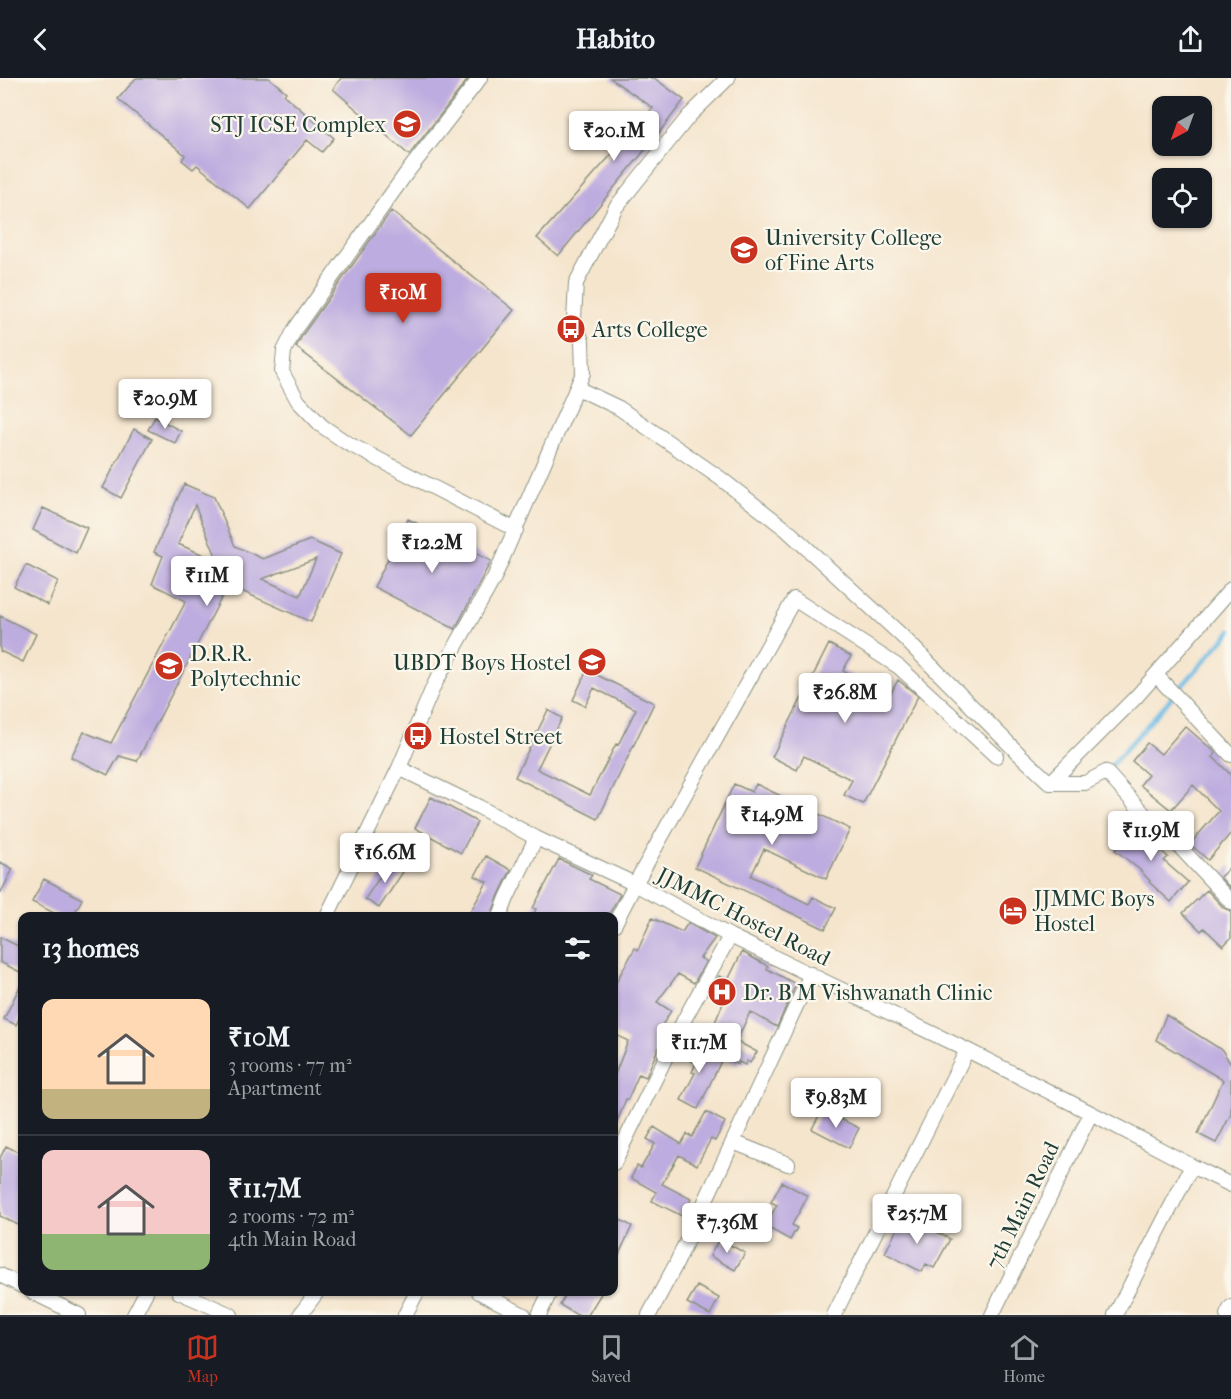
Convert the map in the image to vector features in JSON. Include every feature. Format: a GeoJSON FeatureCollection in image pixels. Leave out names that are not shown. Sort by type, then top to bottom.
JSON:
{"type":"FeatureCollection","features":[{"type":"Feature","properties":{"kind":"street"},"geometry":{"type":"LineString","coordinates":[[480,78],[405,175],[295,329],[284,351],[282,372],[298,401],[321,426],[339,438],[516,530]]}},
{"type":"Feature","properties":{"kind":"street"},"geometry":{"type":"LineString","coordinates":[[329,912],[399,768],[434,685],[494,578],[583,373],[582,341],[574,320],[576,283],[616,207],[689,116],[728,78]]}},
{"type":"Feature","properties":{"kind":"street"},"geometry":{"type":"LineString","coordinates":[[577,388],[619,408],[720,478],[788,530],[901,635],[1050,783],[1085,783],[1106,772],[1154,825],[1178,845],[1231,903]]}},
{"type":"Feature","properties":{"kind":"street"},"geometry":{"type":"LineString","coordinates":[[1050,783],[1137,696],[1228,598]]}},
{"type":"Feature","properties":{"kind":"street"},"geometry":{"type":"LineString","coordinates":[[618,918],[634,885],[794,599],[900,667],[996,756]]}},
{"type":"Feature","properties":{"kind":"street"},"geometry":{"type":"LineString","coordinates":[[1156,675],[1231,755]]}},
{"type":"Feature","properties":{"kind":"street","name":"JJMMC Hostel Road"},"geometry":{"type":"LineString","coordinates":[[399,768],[634,885],[730,936],[967,1050],[1231,1185]]}},
{"type":"Feature","properties":{"kind":"street"},"geometry":{"type":"LineString","coordinates":[[502,912],[536,838]]}},
{"type":"Feature","properties":{"kind":"street"},"geometry":{"type":"LineString","coordinates":[[618,1155],[684,1020],[730,936]]}},
{"type":"Feature","properties":{"kind":"street"},"geometry":{"type":"LineString","coordinates":[[649,1315],[676,1264],[811,974]]}},
{"type":"Feature","properties":{"kind":"street"},"geometry":{"type":"LineString","coordinates":[[834,1315],[967,1050]]}},
{"type":"Feature","properties":{"kind":"street","name":"7th Main Road"},"geometry":{"type":"LineString","coordinates":[[992,1315],[1090,1113]]}},
{"type":"Feature","properties":{"kind":"street"},"geometry":{"type":"LineString","coordinates":[[733,1142],[788,1164]]}},
{"type":"Feature","properties":{"kind":"street"},"geometry":{"type":"LineString","coordinates":[[1115,1315],[1191,1166]]}},
{"type":"Feature","properties":{"kind":"street"},"geometry":{"type":"LineString","coordinates":[[0,1275],[18,1284]]}},
{"type":"Feature","properties":{"kind":"street"},"geometry":{"type":"LineString","coordinates":[[41,1296],[79,1315]]}},
{"type":"Feature","properties":{"kind":"street"},"geometry":{"type":"LineString","coordinates":[[134,1315],[144,1296]]}},
{"type":"Feature","properties":{"kind":"street"},"geometry":{"type":"LineString","coordinates":[[188,1296],[231,1315]]}},
{"type":"Feature","properties":{"kind":"street"},"geometry":{"type":"LineString","coordinates":[[300,1315],[314,1296]]}},
{"type":"Feature","properties":{"kind":"street"},"geometry":{"type":"LineString","coordinates":[[405,1315],[415,1296]]}},
{"type":"Feature","properties":{"kind":"street"},"geometry":{"type":"LineString","coordinates":[[486,1296],[524,1315]]}},
{"type":"Feature","properties":{"kind":"street"},"geometry":{"type":"LineString","coordinates":[[538,1315],[548,1296]]}},
{"type":"Feature","properties":{"kind":"street"},"geometry":{"type":"LineString","coordinates":[[1227,1315],[1231,1307]]}},
{"type":"Feature","properties":{"kind":"building"},"geometry":{"type":"Polygon","coordinates":[[[136,78],[269,78],[286,92],[284,95],[334,138],[322,152],[307,140],[250,209],[197,165],[193,169],[182,160],[185,155],[118,99],[136,78]]]}},
{"type":"Feature","properties":{"kind":"building","name":"STJ ICSE Complex"},"geometry":{"type":"Polygon","coordinates":[[[341,78],[469,78],[409,155],[333,89],[341,78]]]}},
{"type":"Feature","properties":{"kind":"building"},"geometry":{"type":"Polygon","coordinates":[[[610,78],[654,78],[684,100],[558,256],[537,238],[653,108],[610,78]]]}},
{"type":"Feature","properties":{"kind":"building"},"geometry":{"type":"Polygon","coordinates":[[[391,211],[514,310],[411,435],[296,347],[391,211]]]}},
{"type":"Feature","properties":{"kind":"building"},"geometry":{"type":"Polygon","coordinates":[[[155,417],[181,431],[175,443],[148,430],[155,417]]]}},
{"type":"Feature","properties":{"kind":"building"},"geometry":{"type":"Polygon","coordinates":[[[134,429],[152,439],[121,498],[103,488],[134,429]]]}},
{"type":"Feature","properties":{"kind":"building"},"geometry":{"type":"Polygon","coordinates":[[[184,484],[214,497],[235,546],[263,559],[310,540],[341,554],[311,622],[228,585],[137,761],[119,756],[108,775],[71,757],[84,732],[111,743],[186,601],[152,584],[163,556],[154,552],[184,484]],[[195,505],[178,544],[218,561],[195,505]],[[316,559],[262,579],[300,596],[316,559]]]}},
{"type":"Feature","properties":{"kind":"building"},"geometry":{"type":"Polygon","coordinates":[[[43,508],[87,528],[76,553],[33,530],[43,508]]]}},
{"type":"Feature","properties":{"kind":"building"},"geometry":{"type":"Polygon","coordinates":[[[408,519],[491,561],[455,629],[374,587],[408,519]]]}},
{"type":"Feature","properties":{"kind":"building"},"geometry":{"type":"Polygon","coordinates":[[[26,565],[58,581],[48,605],[14,587],[26,565]]]}},
{"type":"Feature","properties":{"kind":"building"},"geometry":{"type":"Polygon","coordinates":[[[0,616],[36,634],[23,662],[0,651],[0,616]]]}},
{"type":"Feature","properties":{"kind":"building"},"geometry":{"type":"Polygon","coordinates":[[[829,644],[851,656],[843,671],[890,695],[898,680],[918,696],[863,804],[844,795],[852,780],[804,756],[797,770],[772,757],[829,644]]]}},
{"type":"Feature","properties":{"kind":"building"},"geometry":{"type":"Polygon","coordinates":[[[587,670],[654,703],[598,819],[515,777],[548,710],[562,718],[537,769],[590,795],[636,709],[594,688],[585,706],[573,700],[587,670]]]}},
{"type":"Feature","properties":{"kind":"building"},"geometry":{"type":"Polygon","coordinates":[[[1185,726],[1216,753],[1213,757],[1231,775],[1231,833],[1208,860],[1190,844],[1219,811],[1193,785],[1171,810],[1140,785],[1148,775],[1132,761],[1147,743],[1161,754],[1185,726]]]}},
{"type":"Feature","properties":{"kind":"building"},"geometry":{"type":"Polygon","coordinates":[[[734,784],[752,792],[756,784],[850,829],[826,879],[764,849],[751,876],[809,904],[813,897],[836,908],[825,929],[695,867],[734,784]]]}},
{"type":"Feature","properties":{"kind":"building"},"geometry":{"type":"Polygon","coordinates":[[[431,797],[477,822],[461,853],[415,828],[431,797]]]}},
{"type":"Feature","properties":{"kind":"building"},"geometry":{"type":"Polygon","coordinates":[[[1138,821],[1153,836],[1149,840],[1168,857],[1164,861],[1188,882],[1171,902],[1149,882],[1140,870],[1115,850],[1138,821]]]}},
{"type":"Feature","properties":{"kind":"building"},"geometry":{"type":"Polygon","coordinates":[[[486,856],[511,870],[493,912],[470,912],[487,882],[475,876],[486,856]]]}},
{"type":"Feature","properties":{"kind":"building"},"geometry":{"type":"Polygon","coordinates":[[[559,859],[592,875],[589,879],[620,894],[610,912],[535,912],[536,909],[533,908],[559,859]]]}},
{"type":"Feature","properties":{"kind":"building"},"geometry":{"type":"Polygon","coordinates":[[[391,860],[405,869],[379,908],[365,899],[391,860]]]}},
{"type":"Feature","properties":{"kind":"building"},"geometry":{"type":"Polygon","coordinates":[[[0,862],[13,869],[0,894],[0,862]]]}},
{"type":"Feature","properties":{"kind":"building"},"geometry":{"type":"Polygon","coordinates":[[[1231,866],[1231,889],[1220,877],[1231,866]]]}},
{"type":"Feature","properties":{"kind":"building"},"geometry":{"type":"Polygon","coordinates":[[[44,879],[82,899],[75,912],[52,912],[32,902],[44,879]]]}},
{"type":"Feature","properties":{"kind":"building"},"geometry":{"type":"Polygon","coordinates":[[[1207,890],[1224,908],[1231,911],[1231,938],[1223,946],[1204,928],[1201,931],[1183,913],[1207,890]]]}},
{"type":"Feature","properties":{"kind":"building"},"geometry":{"type":"Polygon","coordinates":[[[652,918],[682,932],[688,923],[715,938],[700,958],[706,961],[694,983],[678,974],[657,1002],[671,1011],[659,1030],[666,1036],[646,1077],[639,1074],[618,1120],[618,1067],[628,1041],[618,1036],[618,979],[635,948],[638,950],[652,918]]]}},
{"type":"Feature","properties":{"kind":"building"},"geometry":{"type":"Polygon","coordinates":[[[0,937],[18,946],[18,971],[0,962],[0,937]]]}},
{"type":"Feature","properties":{"kind":"building"},"geometry":{"type":"Polygon","coordinates":[[[742,952],[768,966],[767,969],[796,984],[777,1027],[750,1012],[738,1038],[713,1027],[724,1001],[711,995],[710,991],[719,976],[728,980],[742,952]]]}},
{"type":"Feature","properties":{"kind":"building"},"geometry":{"type":"Polygon","coordinates":[[[18,990],[16,1025],[4,1019],[18,990]]]}},
{"type":"Feature","properties":{"kind":"building"},"geometry":{"type":"Polygon","coordinates":[[[1166,1015],[1222,1050],[1230,1063],[1231,1061],[1231,1114],[1216,1143],[1198,1134],[1223,1080],[1156,1040],[1166,1015]]]}},
{"type":"Feature","properties":{"kind":"building"},"geometry":{"type":"Polygon","coordinates":[[[733,1039],[757,1052],[750,1063],[747,1061],[745,1065],[739,1062],[738,1065],[724,1057],[733,1039]]]}},
{"type":"Feature","properties":{"kind":"building"},"geometry":{"type":"Polygon","coordinates":[[[685,1042],[722,1059],[698,1109],[681,1100],[695,1073],[692,1072],[696,1063],[680,1055],[685,1042]]]}},
{"type":"Feature","properties":{"kind":"building"},"geometry":{"type":"Polygon","coordinates":[[[822,1110],[859,1128],[849,1148],[812,1129],[822,1110]]]}},
{"type":"Feature","properties":{"kind":"building"},"geometry":{"type":"Polygon","coordinates":[[[706,1112],[725,1122],[715,1141],[711,1139],[697,1165],[679,1155],[662,1184],[691,1199],[682,1216],[652,1201],[656,1192],[631,1178],[637,1166],[641,1168],[655,1144],[647,1139],[654,1127],[681,1144],[687,1134],[692,1137],[706,1112]]]}},
{"type":"Feature","properties":{"kind":"building"},"geometry":{"type":"Polygon","coordinates":[[[6,1146],[18,1152],[18,1225],[0,1216],[0,1158],[6,1146]]]}},
{"type":"Feature","properties":{"kind":"building"},"geometry":{"type":"Polygon","coordinates":[[[782,1182],[808,1196],[792,1225],[797,1228],[790,1240],[765,1226],[777,1205],[771,1202],[782,1182]]]}},
{"type":"Feature","properties":{"kind":"building"},"geometry":{"type":"Polygon","coordinates":[[[904,1215],[950,1239],[934,1268],[926,1264],[922,1272],[885,1253],[904,1215]]]}},
{"type":"Feature","properties":{"kind":"building"},"geometry":{"type":"Polygon","coordinates":[[[618,1219],[632,1226],[618,1256],[618,1219]]]}},
{"type":"Feature","properties":{"kind":"building"},"geometry":{"type":"Polygon","coordinates":[[[719,1239],[745,1253],[735,1270],[710,1256],[719,1239]]]}},
{"type":"Feature","properties":{"kind":"building"},"geometry":{"type":"Polygon","coordinates":[[[697,1286],[719,1298],[710,1315],[687,1303],[697,1286]]]}},
{"type":"Feature","properties":{"kind":"building"},"geometry":{"type":"Polygon","coordinates":[[[565,1296],[600,1296],[588,1315],[577,1315],[560,1305],[565,1296]]]}},
{"type":"Feature","properties":{"kind":"waterway"},"geometry":{"type":"LineString","coordinates":[[1107,770],[1231,631]]}},
{"type":"Feature","properties":{"kind":"place","name":"STJ ICSE Complex"},"geometry":{"type":"Point","coordinates":[407,124]}},
{"type":"Feature","properties":{"kind":"place","name":"University College of Fine Arts"},"geometry":{"type":"Point","coordinates":[744,250]}},
{"type":"Feature","properties":{"kind":"place","name":"Arts College"},"geometry":{"type":"Point","coordinates":[571,329]}},
{"type":"Feature","properties":{"kind":"place","name":"UBDT Boys Hostel"},"geometry":{"type":"Point","coordinates":[592,662]}},
{"type":"Feature","properties":{"kind":"place","name":"D.R.R. Polytechnic"},"geometry":{"type":"Point","coordinates":[169,666]}},
{"type":"Feature","properties":{"kind":"place","name":"Hostel Street"},"geometry":{"type":"Point","coordinates":[418,736]}},
{"type":"Feature","properties":{"kind":"place","name":"JJMMC Boys Hostel"},"geometry":{"type":"Point","coordinates":[1013,911]}},
{"type":"Feature","properties":{"kind":"place","name":"Dr. B M Vishwanath Clinic"},"geometry":{"type":"Point","coordinates":[722,992]}}]}
